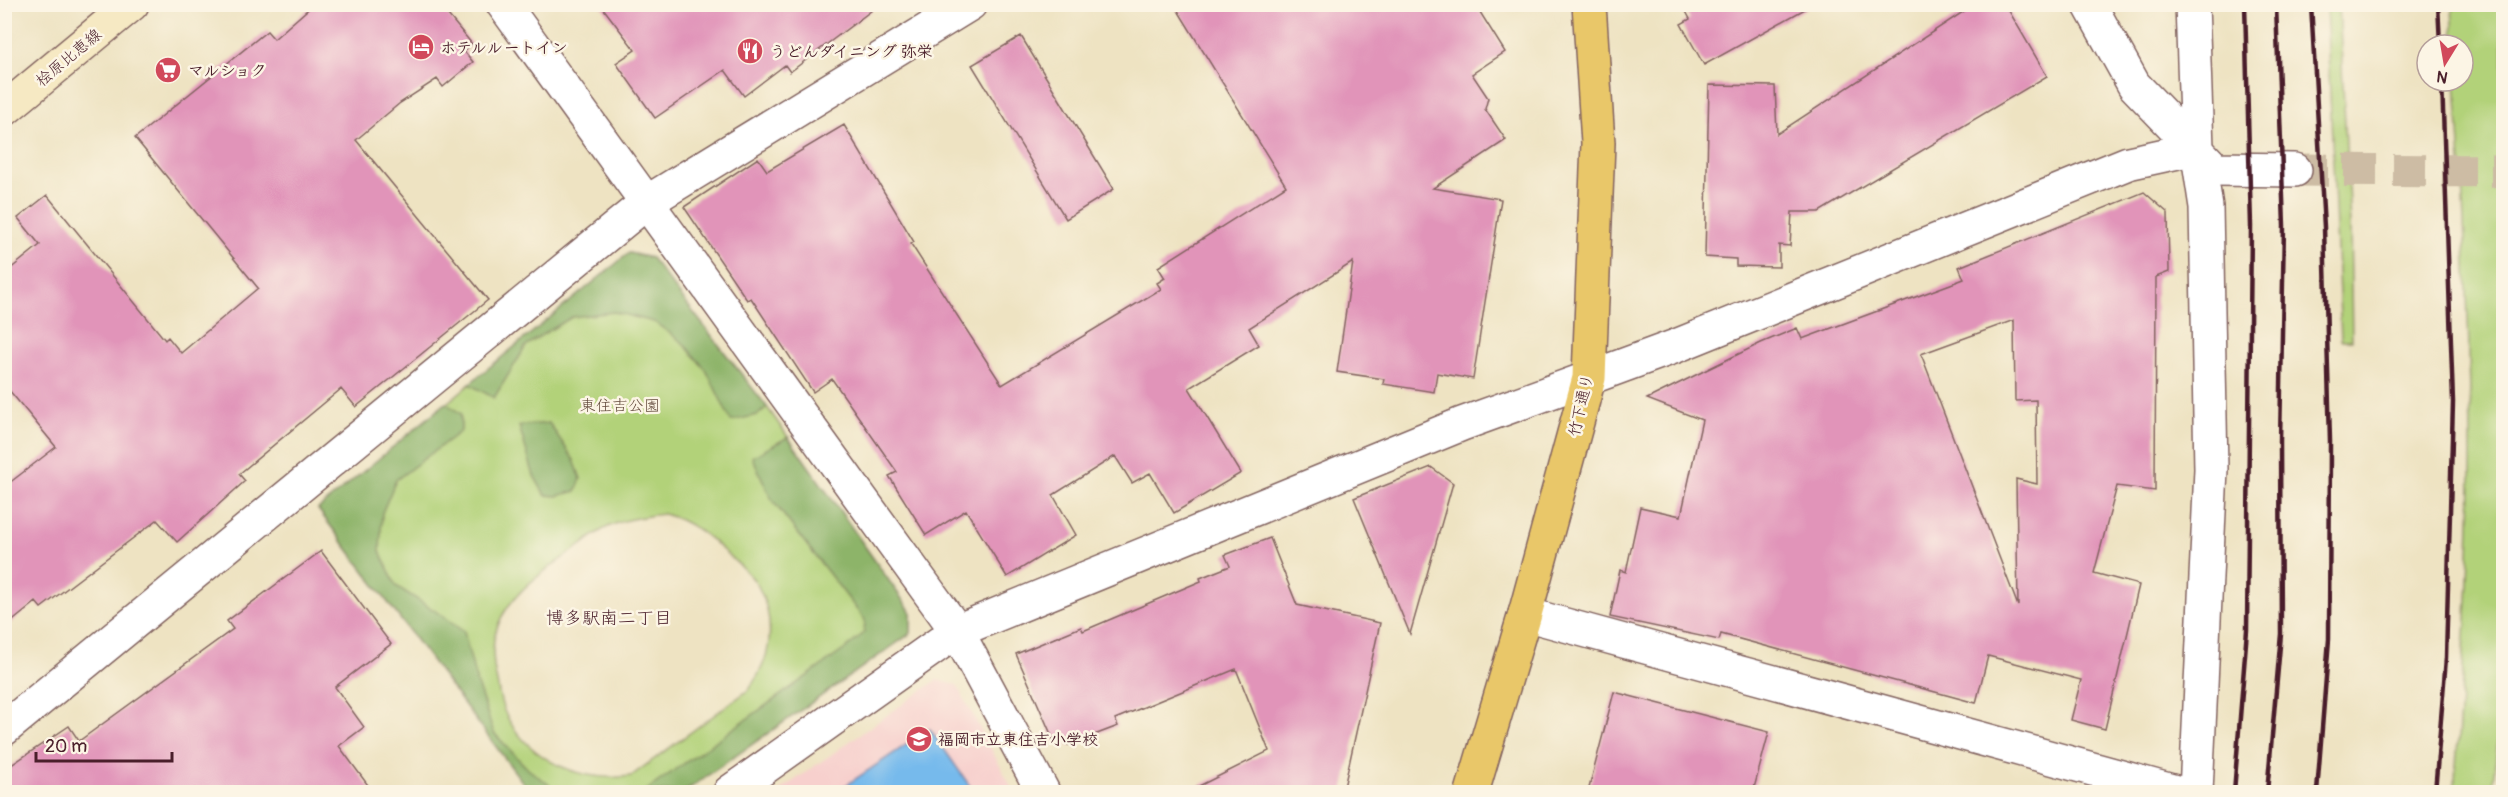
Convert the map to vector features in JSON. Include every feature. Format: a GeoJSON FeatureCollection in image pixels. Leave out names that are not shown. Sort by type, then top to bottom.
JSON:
{"type":"FeatureCollection","features":[{"type":"Feature","properties":{"kind":"highway","name":"竹下通り"},"geometry":{"type":"LineString","coordinates":[[1472,792],[1525,614],[1589,378],[1598,143],[1590,4]]}},
{"type":"Feature","properties":{"kind":"main road","name":"桧原比恵線"},"geometry":{"type":"LineString","coordinates":[[4,110],[132,4]]}},
{"type":"Feature","properties":{"kind":"street"},"geometry":{"type":"LineString","coordinates":[[502,4],[957,631],[1043,792]]}},
{"type":"Feature","properties":{"kind":"street"},"geometry":{"type":"LineString","coordinates":[[4,729],[647,202],[970,4]]}},
{"type":"Feature","properties":{"kind":"street"},"geometry":{"type":"LineString","coordinates":[[2089,4],[2134,85],[2215,169],[2295,170]]}},
{"type":"Feature","properties":{"kind":"street"},"geometry":{"type":"LineString","coordinates":[[2192,4],[2197,148],[2206,207],[2211,469],[2196,792]]}},
{"type":"Feature","properties":{"kind":"street"},"geometry":{"type":"LineString","coordinates":[[730,792],[957,631],[1462,424],[1676,346],[2128,163],[2197,148]]}},
{"type":"Feature","properties":{"kind":"street"},"geometry":{"type":"LineString","coordinates":[[1525,614],[2176,792]]}},
{"type":"Feature","properties":{"kind":"shaded area","name":"福岡市立東住吉小学校"},"geometry":{"type":"Polygon","coordinates":[[[937,680],[957,685],[1014,792],[778,792],[937,680]]]}},
{"type":"Feature","properties":{"kind":"green space"},"geometry":{"type":"Polygon","coordinates":[[[2326,5],[2339,5],[2350,225],[2352,340],[2341,340],[2326,5]]]}},
{"type":"Feature","properties":{"kind":"green space"},"geometry":{"type":"Polygon","coordinates":[[[2452,5],[2503,5],[2504,684],[2492,792],[2454,792],[2464,659],[2471,479],[2466,258],[2457,93],[2475,93],[2475,33],[2453,33],[2452,5]]]}},
{"type":"Feature","properties":{"kind":"green space","name":"東住吉公園"},"geometry":{"type":"Polygon","coordinates":[[[629,253],[651,258],[767,407],[911,612],[911,633],[684,792],[530,792],[318,509],[629,253]],[[664,514],[642,517],[620,522],[603,530],[532,581],[511,603],[497,628],[493,655],[503,709],[517,733],[530,746],[560,766],[594,776],[631,776],[747,691],[762,667],[769,641],[769,627],[768,613],[758,586],[748,573],[712,540],[697,529],[664,514]]]}},
{"type":"Feature","properties":{"kind":"green space"},"geometry":{"type":"Polygon","coordinates":[[[629,253],[651,258],[767,407],[758,415],[731,421],[706,370],[682,342],[654,322],[614,312],[572,317],[526,346],[494,398],[469,384],[629,253]]]}},
{"type":"Feature","properties":{"kind":"green space"},"geometry":{"type":"Polygon","coordinates":[[[446,403],[461,414],[461,431],[396,480],[382,513],[380,551],[396,586],[464,632],[477,684],[494,733],[528,769],[559,792],[530,792],[318,509],[446,403]]]}},
{"type":"Feature","properties":{"kind":"green space"},"geometry":{"type":"Polygon","coordinates":[[[549,423],[574,460],[581,479],[576,491],[557,496],[545,495],[534,476],[519,426],[549,423]]]}},
{"type":"Feature","properties":{"kind":"green space"},"geometry":{"type":"Polygon","coordinates":[[[788,437],[911,612],[911,633],[684,792],[644,792],[848,647],[864,633],[865,620],[772,500],[752,457],[788,437]]]}},
{"type":"Feature","properties":{"kind":"water"},"geometry":{"type":"Polygon","coordinates":[[[930,729],[974,792],[836,792],[930,729]]]}},
{"type":"Feature","properties":{"kind":"building"},"geometry":{"type":"Polygon","coordinates":[[[314,4],[439,4],[472,44],[464,51],[473,62],[443,87],[437,79],[400,103],[356,140],[488,300],[356,407],[341,389],[239,474],[245,481],[177,542],[157,520],[41,608],[36,602],[4,628],[4,487],[56,447],[4,384],[4,274],[40,245],[18,218],[47,195],[165,340],[168,337],[181,353],[258,288],[135,138],[267,31],[274,39],[314,4]]]}},
{"type":"Feature","properties":{"kind":"building"},"geometry":{"type":"Polygon","coordinates":[[[600,4],[880,4],[790,72],[785,65],[744,96],[725,70],[655,118],[616,63],[635,50],[600,4]]]}},
{"type":"Feature","properties":{"kind":"building"},"geometry":{"type":"Polygon","coordinates":[[[1174,4],[1475,4],[1505,52],[1472,74],[1488,98],[1485,109],[1506,140],[1433,188],[1501,199],[1473,379],[1437,373],[1434,392],[1383,384],[1384,379],[1337,372],[1353,262],[1249,328],[1259,345],[1189,388],[1241,473],[1174,513],[1150,473],[1132,483],[1115,456],[1053,495],[1076,535],[1007,577],[966,510],[926,535],[889,476],[897,472],[832,379],[813,392],[751,298],[747,300],[684,207],[758,158],[767,171],[844,125],[914,242],[911,244],[1002,385],[1161,289],[1157,283],[1165,278],[1158,267],[1286,186],[1174,4]]]}},
{"type":"Feature","properties":{"kind":"building"},"geometry":{"type":"Polygon","coordinates":[[[1682,4],[1814,4],[1704,65],[1681,24],[1690,19],[1682,4]]]}},
{"type":"Feature","properties":{"kind":"building"},"geometry":{"type":"Polygon","coordinates":[[[1975,4],[2005,4],[2047,76],[1819,212],[1792,212],[1790,246],[1779,245],[1779,267],[1736,266],[1736,259],[1705,257],[1709,85],[1775,86],[1777,134],[1975,4]]]}},
{"type":"Feature","properties":{"kind":"building"},"geometry":{"type":"Polygon","coordinates":[[[1021,36],[1114,189],[1066,219],[972,65],[1021,36]]]}},
{"type":"Feature","properties":{"kind":"building"},"geometry":{"type":"Polygon","coordinates":[[[2144,192],[2168,213],[2169,272],[2156,277],[2155,491],[2117,486],[2094,573],[2139,585],[2105,729],[2071,720],[2081,680],[1988,656],[1976,703],[1721,634],[1719,640],[1610,617],[1620,570],[1626,572],[1640,507],[1681,516],[1702,420],[1647,399],[1761,343],[1797,328],[1802,339],[1964,279],[1959,267],[2144,192]],[[2014,320],[1921,354],[2018,606],[2016,479],[2037,484],[2036,400],[2015,401],[2014,320]]]}},
{"type":"Feature","properties":{"kind":"building"},"geometry":{"type":"Polygon","coordinates":[[[1431,467],[1453,483],[1410,634],[1354,498],[1431,467]]]}},
{"type":"Feature","properties":{"kind":"building"},"geometry":{"type":"Polygon","coordinates":[[[1270,538],[1297,605],[1380,623],[1343,792],[1187,792],[1269,751],[1236,669],[1115,719],[1118,726],[1068,745],[1065,737],[1054,741],[1016,654],[1081,627],[1083,631],[1201,581],[1200,578],[1230,566],[1225,555],[1270,538]]]}},
{"type":"Feature","properties":{"kind":"building"},"geometry":{"type":"Polygon","coordinates":[[[321,551],[391,644],[335,687],[364,727],[339,746],[373,792],[4,792],[4,770],[69,726],[79,741],[233,629],[227,621],[321,551]]]}},
{"type":"Feature","properties":{"kind":"building"},"geometry":{"type":"Polygon","coordinates":[[[1614,692],[1769,732],[1753,792],[1588,792],[1614,692]]]}},
{"type":"Feature","properties":{"kind":"tunnel"},"geometry":{"type":"LineString","coordinates":[[2295,170],[2504,171]]}},
{"type":"Feature","properties":{"kind":"railway"},"geometry":{"type":"LineString","coordinates":[[2234,792],[2247,630],[2251,226],[2245,4]]}},
{"type":"Feature","properties":{"kind":"railway"},"geometry":{"type":"LineString","coordinates":[[2267,792],[2281,634],[2280,442],[2284,226],[2276,4]]}},
{"type":"Feature","properties":{"kind":"railway"},"geometry":{"type":"LineString","coordinates":[[2311,4],[2324,227],[2330,441],[2329,639],[2317,792]]}},
{"type":"Feature","properties":{"kind":"railway"},"geometry":{"type":"LineString","coordinates":[[2438,4],[2439,33]]}},
{"type":"Feature","properties":{"kind":"railway"},"geometry":{"type":"LineString","coordinates":[[2435,792],[2446,658],[2453,402],[2442,93]]}},
{"type":"Feature","properties":{"kind":"place","name":"ホテルルートイン"},"geometry":{"type":"Point","coordinates":[421,47]}},
{"type":"Feature","properties":{"kind":"place","name":"うどんダイニング 弥栄"},"geometry":{"type":"Point","coordinates":[750,51]}},
{"type":"Feature","properties":{"kind":"place","name":"マルショク"},"geometry":{"type":"Point","coordinates":[168,70]}},
{"type":"Feature","properties":{"kind":"place","name":"福岡市立東住吉小学校"},"geometry":{"type":"Point","coordinates":[919,739]}},
{"type":"Feature","properties":{"kind":"district","name":"博多駅南二丁目"},"geometry":{"type":"Point","coordinates":[609,618]}}]}
